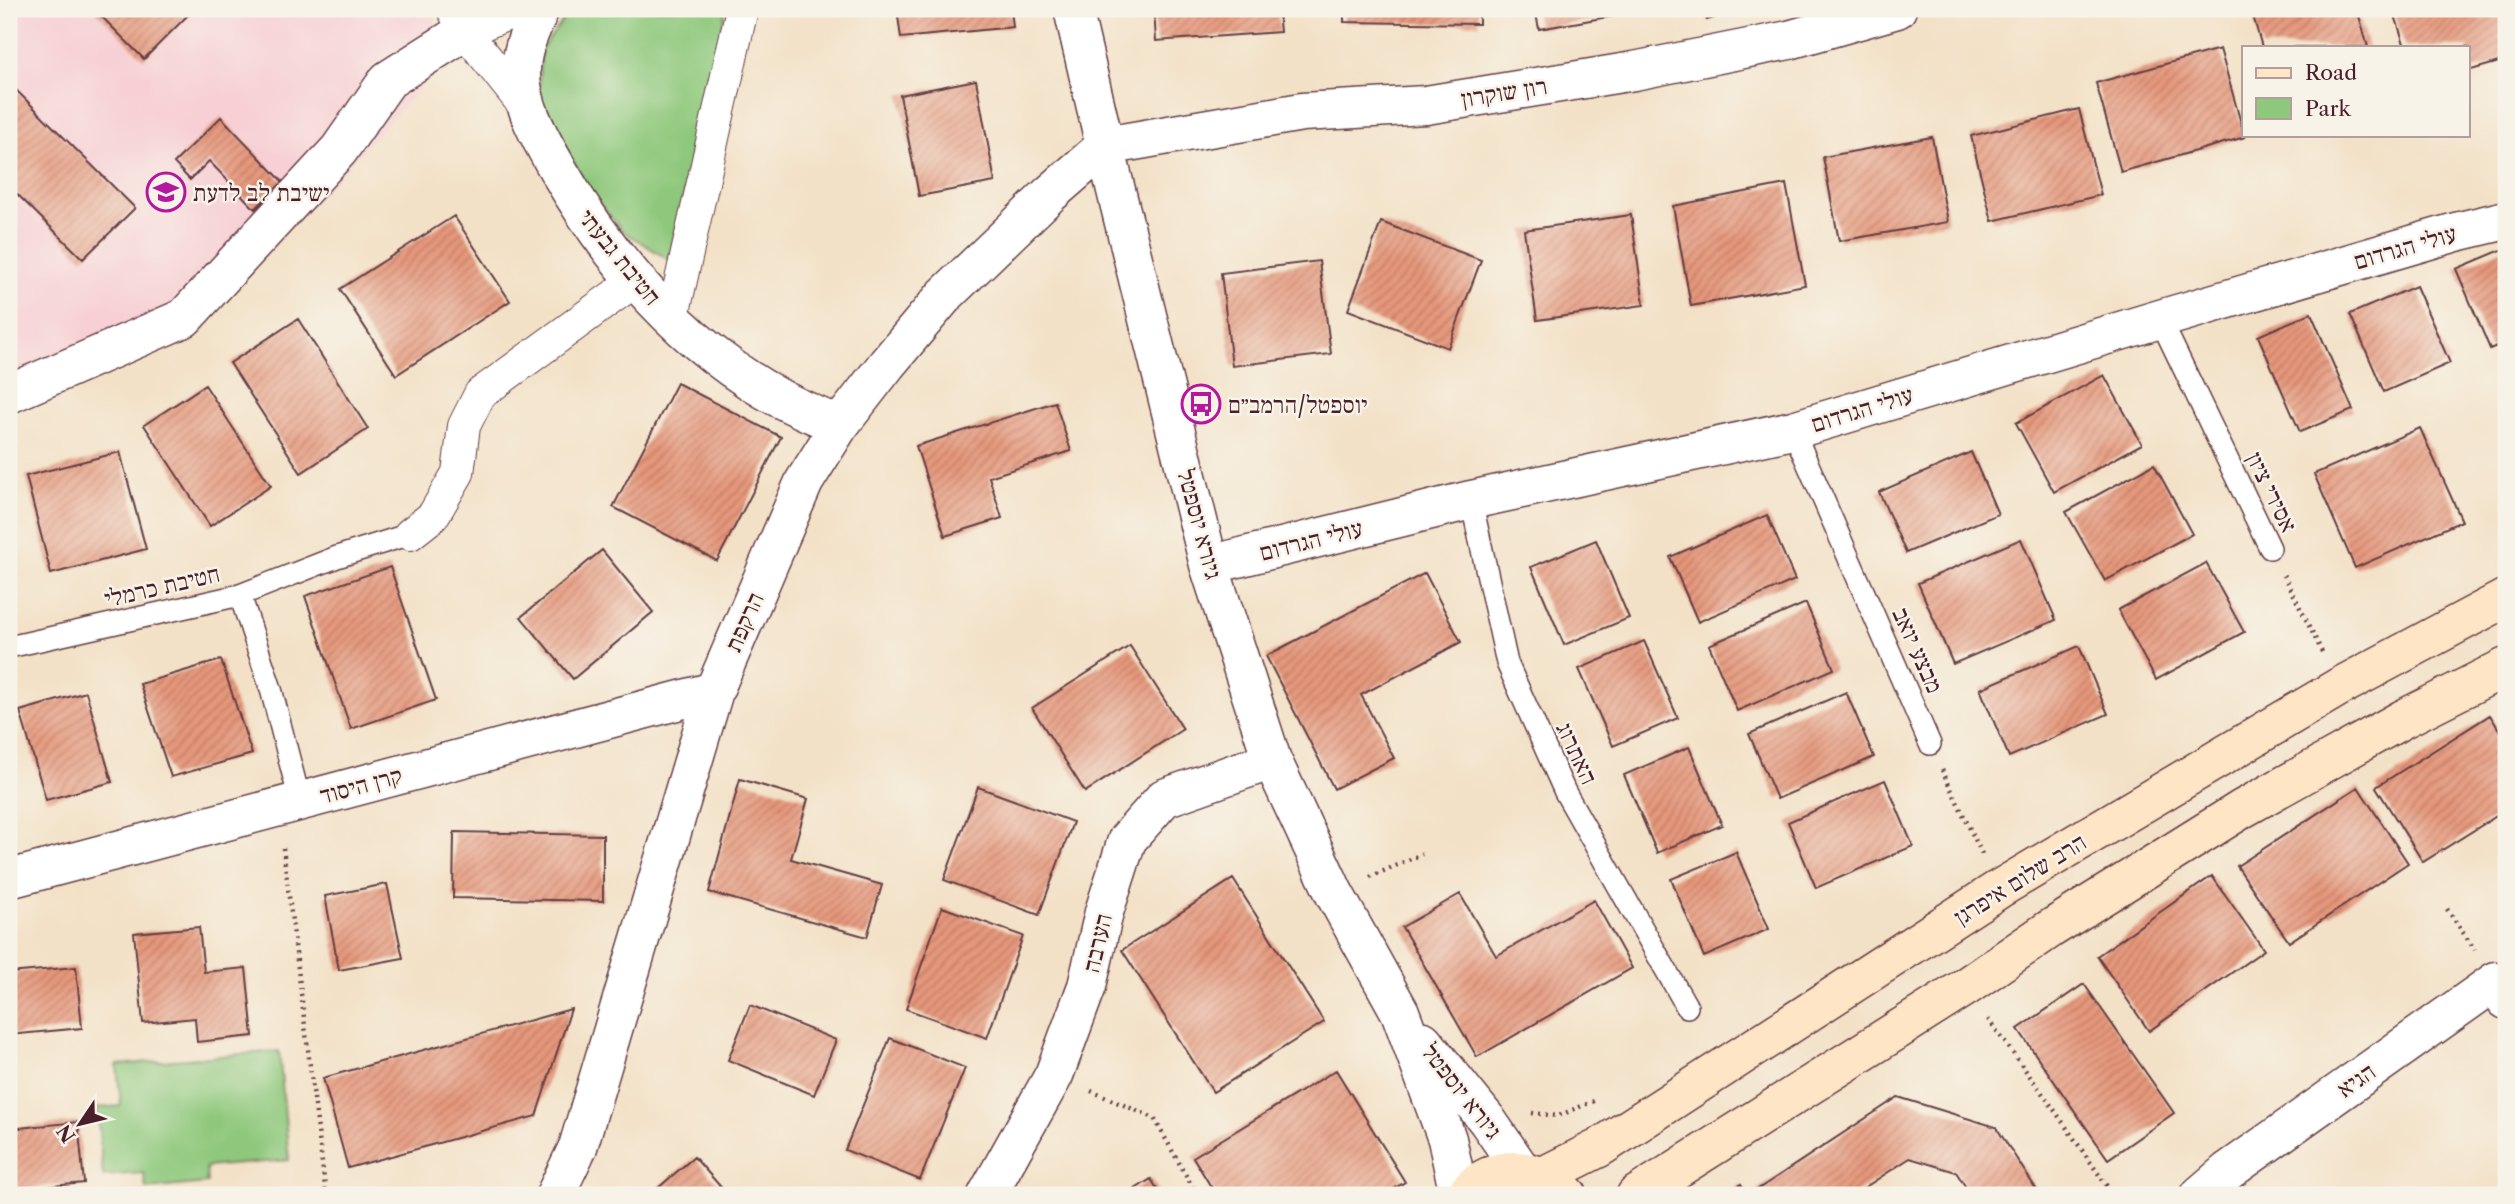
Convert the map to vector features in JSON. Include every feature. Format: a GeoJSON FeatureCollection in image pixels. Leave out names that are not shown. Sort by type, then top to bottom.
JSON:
{"type":"FeatureCollection","features":[{"type":"Feature","properties":{"kind":"main road","name":"הרב שלום איפרגן"},"geometry":{"type":"LineString","coordinates":[[1465,1195],[1484,1178],[1503,1171],[1544,1181],[1611,1141],[1999,889],[2339,687],[2506,598]]}},
{"type":"Feature","properties":{"kind":"main road"},"geometry":{"type":"LineString","coordinates":[[1636,1195],[2242,809],[2403,719],[2506,667]]}},
{"type":"Feature","properties":{"kind":"street"},"geometry":{"type":"LineString","coordinates":[[9,394],[184,318],[339,150],[388,80],[459,20],[521,9]]}},
{"type":"Feature","properties":{"kind":"street","name":"חטיבת גבעתי"},"geometry":{"type":"LineString","coordinates":[[540,9],[525,43],[521,70],[526,108],[581,210],[636,280],[672,320],[728,364],[780,398],[839,426]]}},
{"type":"Feature","properties":{"kind":"street"},"geometry":{"type":"LineString","coordinates":[[672,320],[742,9]]}},
{"type":"Feature","properties":{"kind":"street","name":"גיורא יוספטל"},"geometry":{"type":"LineString","coordinates":[[1073,9],[1209,565],[1272,760],[1334,893],[1400,1012],[1447,1139],[1459,1195]]}},
{"type":"Feature","properties":{"kind":"street","name":"רון שוקרון"},"geometry":{"type":"LineString","coordinates":[[1105,146],[1302,112],[1426,105],[1634,71],[1789,40],[1897,9]]}},
{"type":"Feature","properties":{"kind":"street"},"geometry":{"type":"LineString","coordinates":[[459,20],[526,108]]}},
{"type":"Feature","properties":{"kind":"street","name":"הרקפת"},"geometry":{"type":"LineString","coordinates":[[555,1195],[578,1147],[714,691],[804,482],[839,426],[887,363],[945,295],[1050,194],[1105,146]]}},
{"type":"Feature","properties":{"kind":"street","name":"עולי הגרדום"},"geometry":{"type":"LineString","coordinates":[[1209,565],[1471,500],[1793,430],[2160,319],[2456,232],[2506,220]]}},
{"type":"Feature","properties":{"kind":"street"},"geometry":{"type":"LineString","coordinates":[[410,534],[433,516],[458,473],[464,426],[480,394],[636,280]]}},
{"type":"Feature","properties":{"kind":"street","name":"קרן היסוד"},"geometry":{"type":"LineString","coordinates":[[9,879],[714,691]]}},
{"type":"Feature","properties":{"kind":"street","name":"הערבה"},"geometry":{"type":"LineString","coordinates":[[987,1195],[1054,1075],[1087,986],[1104,912],[1127,840],[1164,798],[1272,760]]}},
{"type":"Feature","properties":{"kind":"street","name":"הגיא"},"geometry":{"type":"LineString","coordinates":[[2200,1195],[2228,1171],[2496,981],[2506,1000]]}},
{"type":"Feature","properties":{"kind":"street","name":"גיורא יוספטל"},"geometry":{"type":"LineString","coordinates":[[1400,1012],[1487,1120],[1544,1181]]}},
{"type":"Feature","properties":{"kind":"lane","name":"אסירי ציון"},"geometry":{"type":"LineString","coordinates":[[2160,319],[2270,548]]}},
{"type":"Feature","properties":{"kind":"lane","name":"מבצע יואב"},"geometry":{"type":"LineString","coordinates":[[1793,430],[1930,744]]}},
{"type":"Feature","properties":{"kind":"lane","name":"האתרוג"},"geometry":{"type":"LineString","coordinates":[[1471,500],[1507,663],[1565,792],[1687,1007]]}},
{"type":"Feature","properties":{"kind":"lane"},"geometry":{"type":"LineString","coordinates":[[240,595],[337,557],[410,534]]}},
{"type":"Feature","properties":{"kind":"lane","name":"חטיבת כרמלי"},"geometry":{"type":"LineString","coordinates":[[9,647],[240,595],[271,690],[289,805]]}},
{"type":"Feature","properties":{"kind":"path","name":"אסירי ציון"},"geometry":{"type":"LineString","coordinates":[[2270,548],[2339,687]]}},
{"type":"Feature","properties":{"kind":"path"},"geometry":{"type":"LineString","coordinates":[[1930,744],[1999,889]]}},
{"type":"Feature","properties":{"kind":"path"},"geometry":{"type":"LineString","coordinates":[[289,805],[326,1195]]}},
{"type":"Feature","properties":{"kind":"path"},"geometry":{"type":"LineString","coordinates":[[1334,893],[1422,854]]}},
{"type":"Feature","properties":{"kind":"path"},"geometry":{"type":"LineString","coordinates":[[1964,988],[2053,1108],[2113,1195]]}},
{"type":"Feature","properties":{"kind":"path"},"geometry":{"type":"LineString","coordinates":[[1054,1075],[1154,1118],[1197,1195]]}},
{"type":"Feature","properties":{"kind":"shaded area","name":"ישיבת לב לדעת"},"geometry":{"type":"Polygon","coordinates":[[[9,9],[430,9],[452,53],[195,332],[9,408],[9,9]]]}},
{"type":"Feature","properties":{"kind":"green space"},"geometry":{"type":"Polygon","coordinates":[[[572,9],[726,9],[669,260],[623,231],[592,195],[539,99],[541,49],[572,9]]]}},
{"type":"Feature","properties":{"kind":"green space"},"geometry":{"type":"Polygon","coordinates":[[[279,1051],[289,1160],[206,1167],[207,1183],[146,1189],[144,1173],[103,1176],[97,1108],[121,1106],[117,1065],[279,1051]]]}},
{"type":"Feature","properties":{"kind":"building"},"geometry":{"type":"Polygon","coordinates":[[[94,9],[194,9],[144,59],[94,9]]]}},
{"type":"Feature","properties":{"kind":"building"},"geometry":{"type":"Polygon","coordinates":[[[897,9],[1011,9],[1013,27],[901,38],[897,9]]]}},
{"type":"Feature","properties":{"kind":"building"},"geometry":{"type":"Polygon","coordinates":[[[1154,9],[1278,9],[1280,32],[1156,41],[1154,9]]]}},
{"type":"Feature","properties":{"kind":"building"},"geometry":{"type":"Polygon","coordinates":[[[1344,9],[1479,9],[1479,24],[1344,22],[1344,9]]]}},
{"type":"Feature","properties":{"kind":"building"},"geometry":{"type":"Polygon","coordinates":[[[1535,9],[1648,9],[1648,10],[1539,29],[1535,9]]]}},
{"type":"Feature","properties":{"kind":"building"},"geometry":{"type":"Polygon","coordinates":[[[1704,9],[1741,9],[1707,20],[1704,9]]]}},
{"type":"Feature","properties":{"kind":"building"},"geometry":{"type":"Polygon","coordinates":[[[2251,9],[2357,9],[2368,46],[2262,46],[2251,9]]]}},
{"type":"Feature","properties":{"kind":"building"},"geometry":{"type":"Polygon","coordinates":[[[2393,9],[2506,9],[2506,60],[2470,70],[2470,46],[2405,46],[2393,9]]]}},
{"type":"Feature","properties":{"kind":"building"},"geometry":{"type":"Polygon","coordinates":[[[2220,49],[2242,126],[2242,136],[2245,137],[2121,172],[2096,83],[2220,49]]]}},
{"type":"Feature","properties":{"kind":"building"},"geometry":{"type":"Polygon","coordinates":[[[976,80],[995,182],[919,196],[900,95],[976,80]]]}},
{"type":"Feature","properties":{"kind":"building"},"geometry":{"type":"Polygon","coordinates":[[[9,83],[135,208],[83,259],[9,186],[9,83]]]}},
{"type":"Feature","properties":{"kind":"building"},"geometry":{"type":"Polygon","coordinates":[[[2079,109],[2101,195],[1992,221],[1971,136],[2079,109]]]}},
{"type":"Feature","properties":{"kind":"building"},"geometry":{"type":"Polygon","coordinates":[[[221,117],[283,182],[255,209],[209,161],[190,180],[174,163],[221,117]]]}},
{"type":"Feature","properties":{"kind":"building"},"geometry":{"type":"Polygon","coordinates":[[[1932,137],[1948,222],[1839,241],[1823,157],[1932,137]]]}},
{"type":"Feature","properties":{"kind":"building"},"geometry":{"type":"Polygon","coordinates":[[[1786,184],[1805,285],[1691,306],[1673,206],[1786,184]]]}},
{"type":"Feature","properties":{"kind":"building"},"geometry":{"type":"Polygon","coordinates":[[[1631,215],[1644,305],[1537,320],[1524,230],[1631,215]]]}},
{"type":"Feature","properties":{"kind":"building"},"geometry":{"type":"Polygon","coordinates":[[[454,216],[510,301],[396,375],[340,289],[454,216]]]}},
{"type":"Feature","properties":{"kind":"building"},"geometry":{"type":"Polygon","coordinates":[[[1381,222],[1481,260],[1448,348],[1348,310],[1381,222]]]}},
{"type":"Feature","properties":{"kind":"building"},"geometry":{"type":"Polygon","coordinates":[[[2506,248],[2506,342],[2490,349],[2456,269],[2506,248]]]}},
{"type":"Feature","properties":{"kind":"building"},"geometry":{"type":"Polygon","coordinates":[[[1319,261],[1331,354],[1232,366],[1221,273],[1319,261]]]}},
{"type":"Feature","properties":{"kind":"building"},"geometry":{"type":"Polygon","coordinates":[[[2416,286],[2450,363],[2384,392],[2350,314],[2416,286]]]}},
{"type":"Feature","properties":{"kind":"building"},"geometry":{"type":"Polygon","coordinates":[[[2311,313],[2353,410],[2300,432],[2258,336],[2311,313]]]}},
{"type":"Feature","properties":{"kind":"building"},"geometry":{"type":"Polygon","coordinates":[[[298,319],[368,429],[301,473],[230,363],[298,319]]]}},
{"type":"Feature","properties":{"kind":"building"},"geometry":{"type":"Polygon","coordinates":[[[2104,375],[2142,444],[2054,492],[2016,423],[2104,375]]]}},
{"type":"Feature","properties":{"kind":"building"},"geometry":{"type":"Polygon","coordinates":[[[677,383],[781,437],[717,561],[613,507],[677,383]]]}},
{"type":"Feature","properties":{"kind":"building"},"geometry":{"type":"Polygon","coordinates":[[[205,385],[271,486],[210,526],[144,425],[205,385]]]}},
{"type":"Feature","properties":{"kind":"building"},"geometry":{"type":"Polygon","coordinates":[[[1055,402],[1071,451],[989,477],[1002,518],[945,536],[916,446],[1055,402]]]}},
{"type":"Feature","properties":{"kind":"building"},"geometry":{"type":"Polygon","coordinates":[[[2420,428],[2462,521],[2355,568],[2314,474],[2420,428]]]}},
{"type":"Feature","properties":{"kind":"building"},"geometry":{"type":"Polygon","coordinates":[[[120,452],[146,549],[51,574],[26,476],[120,452]]]}},
{"type":"Feature","properties":{"kind":"building"},"geometry":{"type":"Polygon","coordinates":[[[1971,452],[1998,514],[1906,553],[1879,492],[1971,452]]]}},
{"type":"Feature","properties":{"kind":"building"},"geometry":{"type":"Polygon","coordinates":[[[2154,464],[2192,534],[2105,581],[2066,512],[2154,464]]]}},
{"type":"Feature","properties":{"kind":"building"},"geometry":{"type":"Polygon","coordinates":[[[1767,515],[1795,580],[1698,622],[1670,557],[1767,515]]]}},
{"type":"Feature","properties":{"kind":"building"},"geometry":{"type":"Polygon","coordinates":[[[2021,539],[2056,620],[1953,664],[1918,583],[2021,539]]]}},
{"type":"Feature","properties":{"kind":"building"},"geometry":{"type":"Polygon","coordinates":[[[1596,540],[1629,618],[1564,645],[1531,567],[1596,540]]]}},
{"type":"Feature","properties":{"kind":"building"},"geometry":{"type":"Polygon","coordinates":[[[602,550],[653,612],[573,679],[521,617],[602,550]]]}},
{"type":"Feature","properties":{"kind":"building"},"geometry":{"type":"Polygon","coordinates":[[[2206,563],[2244,632],[2156,680],[2118,610],[2206,563]]]}},
{"type":"Feature","properties":{"kind":"building"},"geometry":{"type":"Polygon","coordinates":[[[390,567],[436,700],[351,729],[305,596],[390,567]]]}},
{"type":"Feature","properties":{"kind":"building"},"geometry":{"type":"Polygon","coordinates":[[[1425,573],[1461,642],[1361,695],[1394,758],[1334,789],[1266,656],[1425,573]]]}},
{"type":"Feature","properties":{"kind":"building"},"geometry":{"type":"Polygon","coordinates":[[[1806,603],[1834,669],[1737,711],[1709,645],[1806,603]]]}},
{"type":"Feature","properties":{"kind":"building"},"geometry":{"type":"Polygon","coordinates":[[[1644,641],[1678,718],[1613,746],[1579,669],[1644,641]]]}},
{"type":"Feature","properties":{"kind":"building"},"geometry":{"type":"Polygon","coordinates":[[[1130,646],[1183,729],[1085,792],[1032,708],[1130,646]]]}},
{"type":"Feature","properties":{"kind":"building"},"geometry":{"type":"Polygon","coordinates":[[[2079,646],[2108,714],[2009,757],[1980,689],[2079,646]]]}},
{"type":"Feature","properties":{"kind":"building"},"geometry":{"type":"Polygon","coordinates":[[[221,660],[252,754],[171,777],[140,684],[221,660]]]}},
{"type":"Feature","properties":{"kind":"building"},"geometry":{"type":"Polygon","coordinates":[[[86,692],[112,782],[46,800],[20,711],[86,692]]]}},
{"type":"Feature","properties":{"kind":"building"},"geometry":{"type":"Polygon","coordinates":[[[1846,692],[1874,757],[1777,799],[1749,734],[1846,692]]]}},
{"type":"Feature","properties":{"kind":"building"},"geometry":{"type":"Polygon","coordinates":[[[2490,715],[2506,741],[2506,810],[2423,862],[2376,787],[2490,715]]]}},
{"type":"Feature","properties":{"kind":"building"},"geometry":{"type":"Polygon","coordinates":[[[1689,747],[1722,825],[1657,853],[1624,775],[1689,747]]]}},
{"type":"Feature","properties":{"kind":"building"},"geometry":{"type":"Polygon","coordinates":[[[740,779],[808,799],[791,859],[882,885],[867,937],[709,892],[740,779]]]}},
{"type":"Feature","properties":{"kind":"building"},"geometry":{"type":"Polygon","coordinates":[[[1885,780],[1913,846],[1816,888],[1788,822],[1885,780]]]}},
{"type":"Feature","properties":{"kind":"building"},"geometry":{"type":"Polygon","coordinates":[[[978,787],[1073,822],[1039,915],[944,880],[978,787]]]}},
{"type":"Feature","properties":{"kind":"building"},"geometry":{"type":"Polygon","coordinates":[[[2358,787],[2408,863],[2289,942],[2237,866],[2358,787]]]}},
{"type":"Feature","properties":{"kind":"building"},"geometry":{"type":"Polygon","coordinates":[[[454,832],[603,835],[603,901],[453,898],[454,832]]]}},
{"type":"Feature","properties":{"kind":"building"},"geometry":{"type":"Polygon","coordinates":[[[1736,852],[1769,929],[1704,957],[1671,879],[1736,852]]]}},
{"type":"Feature","properties":{"kind":"building"},"geometry":{"type":"Polygon","coordinates":[[[2212,876],[2264,950],[2149,1031],[2097,956],[2212,876]]]}},
{"type":"Feature","properties":{"kind":"building"},"geometry":{"type":"Polygon","coordinates":[[[1233,879],[1324,1022],[1213,1092],[1122,950],[1233,879]]]}},
{"type":"Feature","properties":{"kind":"building"},"geometry":{"type":"Polygon","coordinates":[[[387,884],[403,958],[339,970],[325,896],[387,884]]]}},
{"type":"Feature","properties":{"kind":"building"},"geometry":{"type":"Polygon","coordinates":[[[1460,894],[1496,956],[1594,900],[1632,968],[1477,1057],[1402,927],[1460,894]]]}},
{"type":"Feature","properties":{"kind":"building"},"geometry":{"type":"Polygon","coordinates":[[[942,907],[1023,936],[987,1038],[906,1009],[942,907]]]}},
{"type":"Feature","properties":{"kind":"building"},"geometry":{"type":"Polygon","coordinates":[[[199,927],[204,972],[246,968],[253,1036],[197,1042],[195,1018],[143,1023],[134,933],[199,927]]]}},
{"type":"Feature","properties":{"kind":"building"},"geometry":{"type":"Polygon","coordinates":[[[76,967],[82,1028],[9,1035],[9,973],[76,967]]]}},
{"type":"Feature","properties":{"kind":"building"},"geometry":{"type":"Polygon","coordinates":[[[2084,984],[2174,1113],[2108,1159],[2018,1029],[2084,984]]]}},
{"type":"Feature","properties":{"kind":"building"},"geometry":{"type":"Polygon","coordinates":[[[750,1005],[836,1040],[814,1095],[728,1060],[750,1005]]]}},
{"type":"Feature","properties":{"kind":"building"},"geometry":{"type":"Polygon","coordinates":[[[571,1009],[536,1116],[348,1168],[323,1078],[571,1009]]]}},
{"type":"Feature","properties":{"kind":"building"},"geometry":{"type":"Polygon","coordinates":[[[890,1038],[965,1068],[920,1180],[845,1150],[890,1038]]]}},
{"type":"Feature","properties":{"kind":"building"},"geometry":{"type":"Polygon","coordinates":[[[1336,1070],[1405,1182],[1384,1195],[1216,1195],[1193,1157],[1336,1070]]]}},
{"type":"Feature","properties":{"kind":"building"},"geometry":{"type":"Polygon","coordinates":[[[1898,1097],[1996,1127],[2040,1195],[1971,1195],[1956,1172],[1910,1158],[1853,1195],[1749,1195],[1898,1097]]]}},
{"type":"Feature","properties":{"kind":"building"},"geometry":{"type":"Polygon","coordinates":[[[78,1122],[84,1183],[9,1190],[9,1129],[78,1122]]]}},
{"type":"Feature","properties":{"kind":"building"},"geometry":{"type":"Polygon","coordinates":[[[694,1157],[728,1195],[650,1195],[694,1157]]]}},
{"type":"Feature","properties":{"kind":"building"},"geometry":{"type":"Polygon","coordinates":[[[1151,1179],[1161,1195],[1126,1195],[1151,1179]]]}},
{"type":"Feature","properties":{"kind":"building"},"geometry":{"type":"Polygon","coordinates":[[[1741,1184],[1748,1195],[1725,1195],[1741,1184]]]}},
{"type":"Feature","properties":{"kind":"place","name":"ישיבת לב לדעת"},"geometry":{"type":"Point","coordinates":[166,192]}},
{"type":"Feature","properties":{"kind":"place","name":"יוספטל/הרמב״ם"},"geometry":{"type":"Point","coordinates":[1201,404]}}]}
